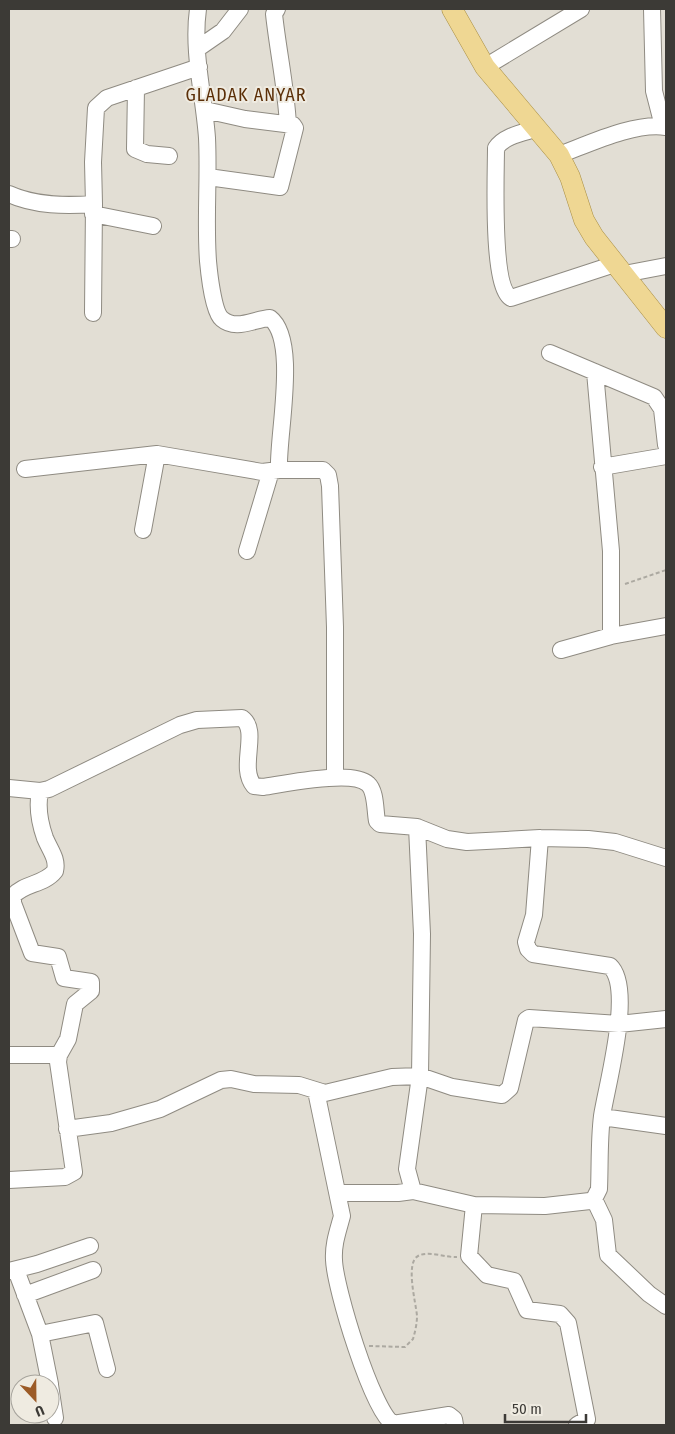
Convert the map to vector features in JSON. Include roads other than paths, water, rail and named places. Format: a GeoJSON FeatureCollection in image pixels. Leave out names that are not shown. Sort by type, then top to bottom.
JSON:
{"type":"FeatureCollection","features":[{"type":"Feature","properties":{"kind":"main road"},"geometry":{"type":"LineString","coordinates":[[452,9],[485,67],[559,155],[570,177],[584,220],[594,237],[666,328]]}},
{"type":"Feature","properties":{"kind":"street"},"geometry":{"type":"LineString","coordinates":[[198,9],[197,49],[205,110],[208,177],[207,241],[209,271],[217,311],[221,319],[231,324],[240,325],[270,318],[275,322],[281,339],[286,373],[285,402],[275,470],[247,551]]}},
{"type":"Feature","properties":{"kind":"street"},"geometry":{"type":"LineString","coordinates":[[197,49],[223,31],[240,9]]}},
{"type":"Feature","properties":{"kind":"street"},"geometry":{"type":"LineString","coordinates":[[277,9],[274,14],[277,42],[283,67],[288,125]]}},
{"type":"Feature","properties":{"kind":"street"},"geometry":{"type":"LineString","coordinates":[[485,67],[581,9]]}},
{"type":"Feature","properties":{"kind":"street"},"geometry":{"type":"LineString","coordinates":[[559,155],[623,132],[664,127],[654,91],[652,9]]}},
{"type":"Feature","properties":{"kind":"street"},"geometry":{"type":"LineString","coordinates":[[94,313],[93,162],[96,108],[107,98],[199,67]]}},
{"type":"Feature","properties":{"kind":"street"},"geometry":{"type":"LineString","coordinates":[[136,88],[135,148],[147,154],[169,156]]}},
{"type":"Feature","properties":{"kind":"street"},"geometry":{"type":"LineString","coordinates":[[205,110],[245,119],[293,125],[295,128],[280,187],[208,177]]}},
{"type":"Feature","properties":{"kind":"street"},"geometry":{"type":"LineString","coordinates":[[536,129],[500,141],[496,148],[495,222],[500,271],[506,294],[511,298],[620,269],[666,266]]}},
{"type":"Feature","properties":{"kind":"street"},"geometry":{"type":"LineString","coordinates":[[9,194],[25,201],[93,209],[153,226]]}},
{"type":"Feature","properties":{"kind":"street"},"geometry":{"type":"LineString","coordinates":[[550,353],[654,398],[659,402],[666,444]]}},
{"type":"Feature","properties":{"kind":"street"},"geometry":{"type":"LineString","coordinates":[[595,372],[602,467],[610,535],[611,636]]}},
{"type":"Feature","properties":{"kind":"street"},"geometry":{"type":"LineString","coordinates":[[143,530],[157,454]]}},
{"type":"Feature","properties":{"kind":"street"},"geometry":{"type":"LineString","coordinates":[[25,469],[157,454],[212,465],[262,472],[275,470],[323,470],[328,475],[330,486],[335,628],[335,776]]}},
{"type":"Feature","properties":{"kind":"street"},"geometry":{"type":"LineString","coordinates":[[602,467],[666,456]]}},
{"type":"Feature","properties":{"kind":"street"},"geometry":{"type":"LineString","coordinates":[[561,650],[611,636],[666,626]]}},
{"type":"Feature","properties":{"kind":"street"},"geometry":{"type":"LineString","coordinates":[[9,788],[40,791],[80,775],[161,734],[197,720],[242,718],[249,727],[247,774],[254,786],[263,788],[335,776],[362,780],[368,784],[372,791],[377,821],[380,824],[417,826],[447,839],[467,842],[540,838],[615,842],[666,858]]}},
{"type":"Feature","properties":{"kind":"street"},"geometry":{"type":"LineString","coordinates":[[9,1180],[71,1175],[74,1168],[67,1129],[59,1055],[68,1039],[74,1004],[91,991],[92,986],[91,982],[84,980],[64,978],[58,957],[35,956],[32,953],[12,899],[16,892],[44,881],[56,872],[55,858],[42,828],[39,802],[40,791]]}},
{"type":"Feature","properties":{"kind":"street"},"geometry":{"type":"LineString","coordinates":[[413,1191],[406,1169],[420,1076],[422,934],[417,826]]}},
{"type":"Feature","properties":{"kind":"street"},"geometry":{"type":"LineString","coordinates":[[540,838],[540,867],[534,915],[526,942],[528,949],[534,954],[610,966],[615,971],[619,986],[619,1024],[602,1117],[599,1189],[594,1199]]}},
{"type":"Feature","properties":{"kind":"street"},"geometry":{"type":"LineString","coordinates":[[67,1129],[111,1123],[160,1109],[221,1080],[231,1079],[254,1084],[299,1085],[316,1091],[334,1091],[402,1075],[420,1076],[452,1087],[502,1095],[510,1088],[526,1020],[529,1018],[619,1024],[666,1019]]}},
{"type":"Feature","properties":{"kind":"street"},"geometry":{"type":"LineString","coordinates":[[9,1055],[59,1055]]}},
{"type":"Feature","properties":{"kind":"street"},"geometry":{"type":"LineString","coordinates":[[316,1091],[342,1216],[335,1233],[334,1261],[341,1303],[370,1383],[386,1418],[390,1422],[399,1424],[437,1415],[449,1415],[454,1419],[455,1425]]}},
{"type":"Feature","properties":{"kind":"street"},"geometry":{"type":"LineString","coordinates":[[602,1117],[666,1126]]}},
{"type":"Feature","properties":{"kind":"street"},"geometry":{"type":"LineString","coordinates":[[338,1193],[398,1193],[413,1191],[474,1205],[545,1206],[594,1199]]}},
{"type":"Feature","properties":{"kind":"street"},"geometry":{"type":"LineString","coordinates":[[594,1199],[604,1220],[608,1255],[649,1294],[666,1306]]}},
{"type":"Feature","properties":{"kind":"street"},"geometry":{"type":"LineString","coordinates":[[474,1205],[469,1256],[487,1275],[514,1281],[527,1310],[545,1311],[563,1316],[568,1323],[584,1423]]}},
{"type":"Feature","properties":{"kind":"street"},"geometry":{"type":"LineString","coordinates":[[48,1374],[40,1334],[25,1295],[12,1271],[90,1246]]}},
{"type":"Feature","properties":{"kind":"street"},"geometry":{"type":"LineString","coordinates":[[25,1295],[93,1270]]}},
{"type":"Feature","properties":{"kind":"street"},"geometry":{"type":"LineString","coordinates":[[40,1334],[94,1323],[107,1369]]}},
{"type":"Feature","properties":{"kind":"district","name":"GLADAK ANYAR"},"geometry":{"type":"Point","coordinates":[246,95]}}]}
